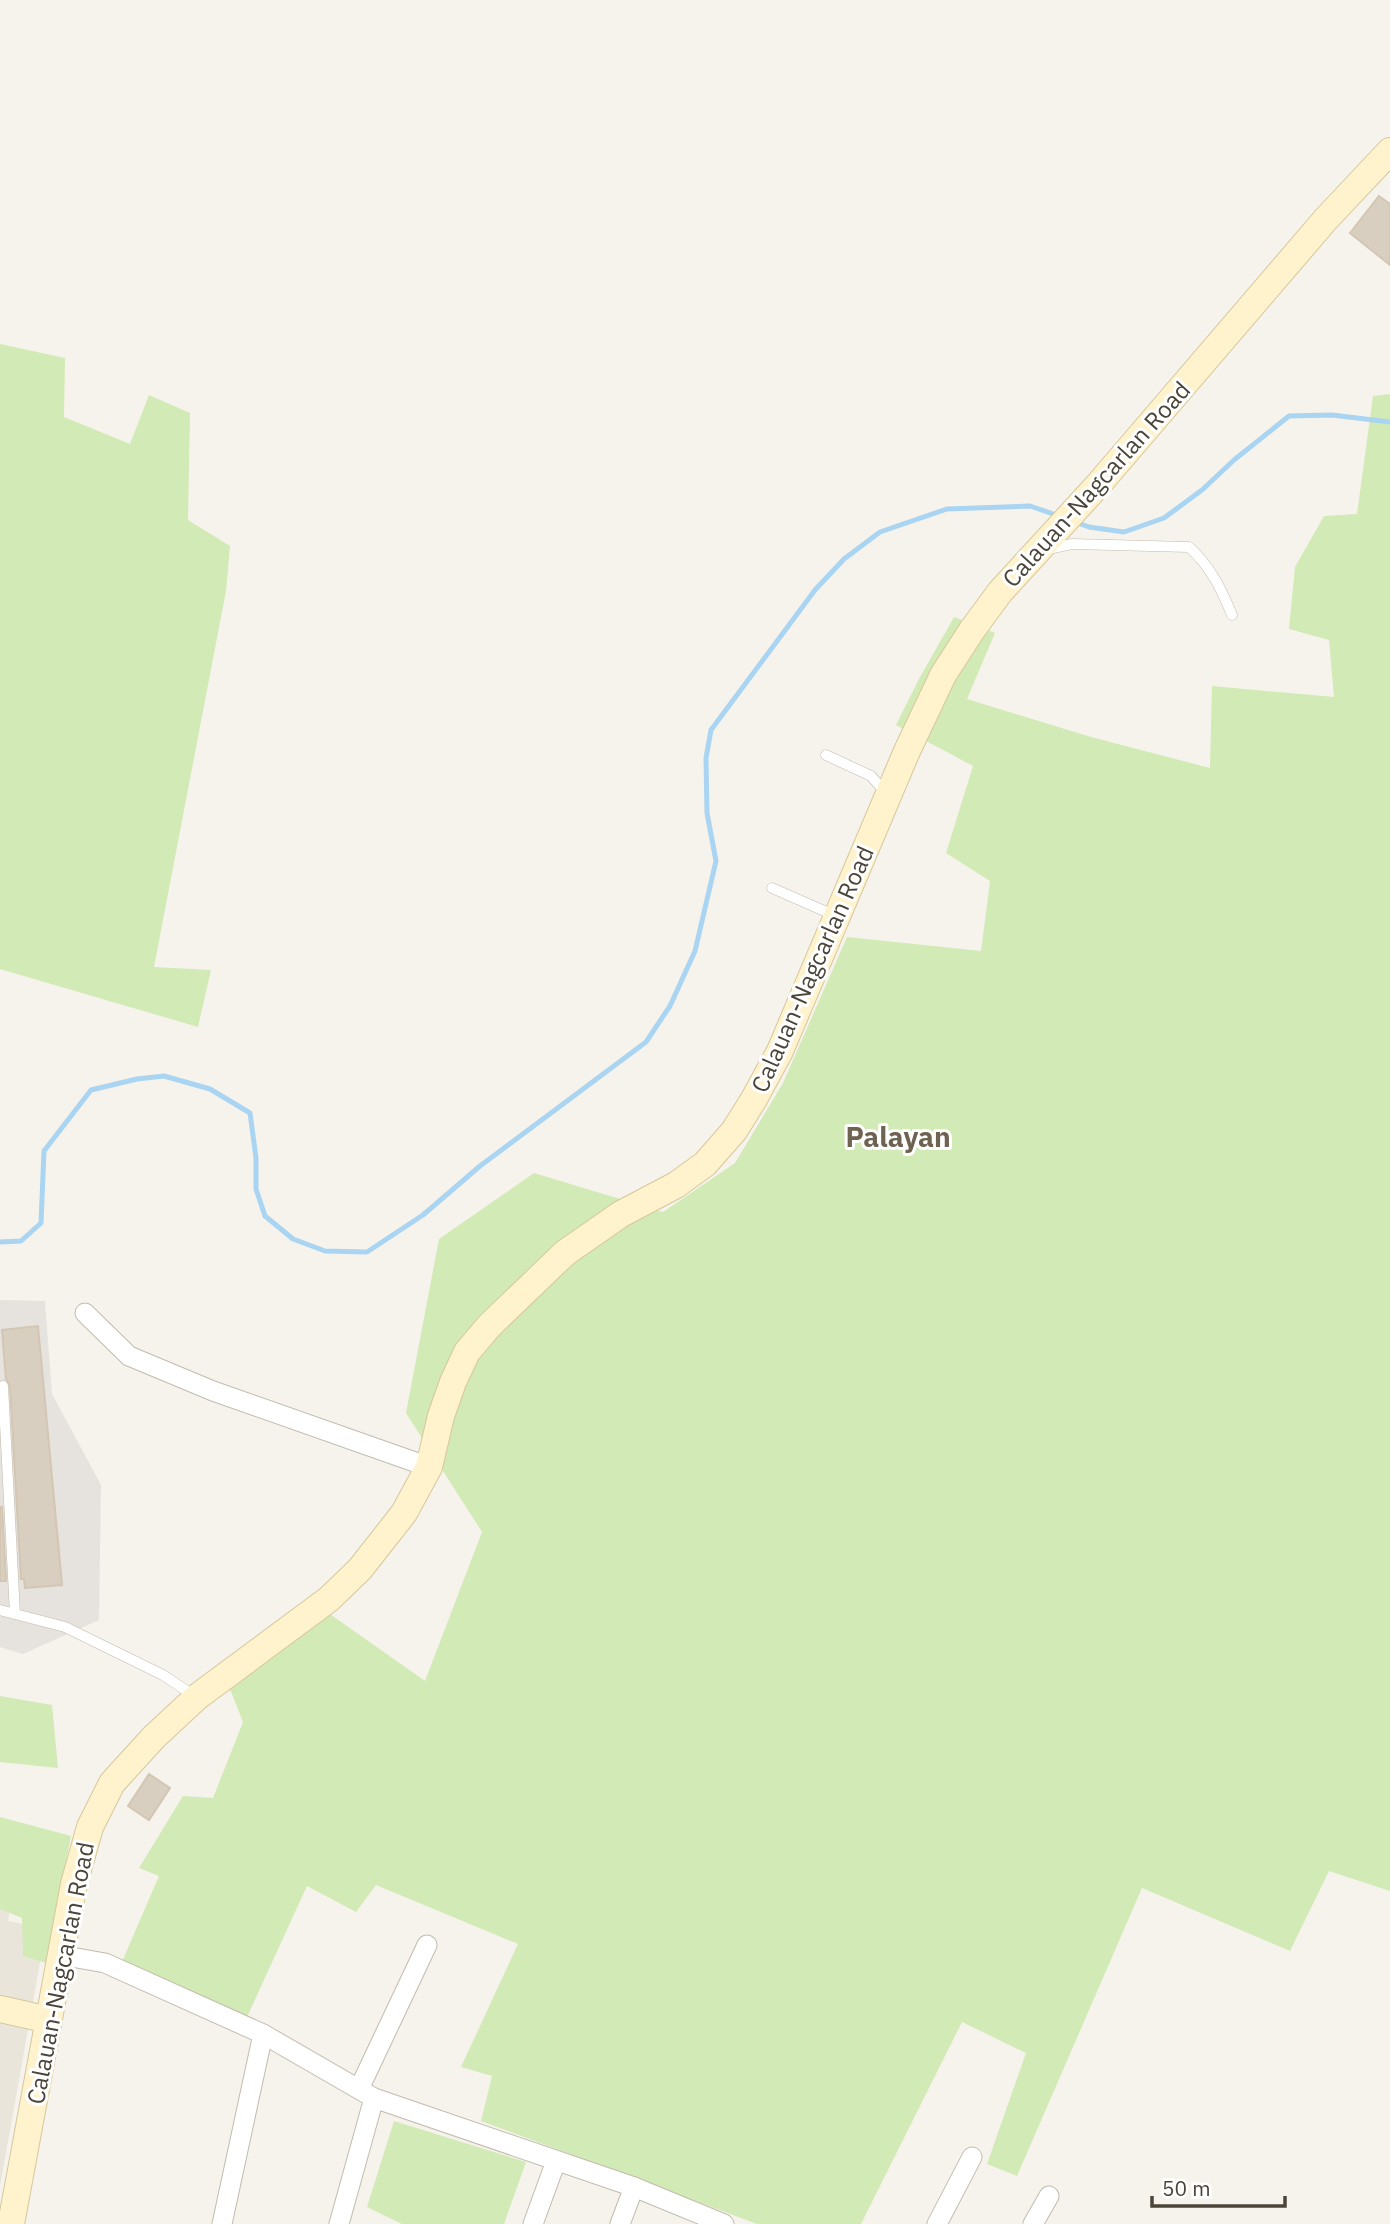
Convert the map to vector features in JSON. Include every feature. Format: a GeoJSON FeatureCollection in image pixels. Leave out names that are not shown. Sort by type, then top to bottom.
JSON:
{"type":"FeatureCollection","features":[{"type":"Feature","properties":{"kind":"main road","name":"Calauan-Nagcarlan Road"},"geometry":{"type":"LineString","coordinates":[[11,2224],[74,1884],[90,1826],[112,1783],[154,1737],[197,1697],[329,1599],[352,1577],[404,1513],[429,1467],[441,1416],[453,1382],[467,1352],[489,1326],[565,1253],[611,1221],[676,1185],[705,1164],[734,1131],[780,1051],[888,796],[943,675],[972,630],[1000,592],[1098,485],[1326,219],[1390,151]]}},
{"type":"Feature","properties":{"kind":"main road"},"geometry":{"type":"LineString","coordinates":[[0,2010],[49,2020]]}},
{"type":"Feature","properties":{"kind":"street"},"geometry":{"type":"LineString","coordinates":[[85,1313],[129,1356],[213,1391],[429,1467]]}},
{"type":"Feature","properties":{"kind":"street"},"geometry":{"type":"LineString","coordinates":[[339,2224],[367,2093],[427,1945]]}},
{"type":"Feature","properties":{"kind":"street"},"geometry":{"type":"LineString","coordinates":[[60,1955],[105,1963],[264,2034],[367,2093],[634,2187],[724,2224]]}},
{"type":"Feature","properties":{"kind":"street"},"geometry":{"type":"LineString","coordinates":[[222,2224],[264,2034]]}},
{"type":"Feature","properties":{"kind":"street"},"geometry":{"type":"LineString","coordinates":[[937,2224],[972,2157]]}},
{"type":"Feature","properties":{"kind":"street"},"geometry":{"type":"LineString","coordinates":[[533,2224],[556,2161]]}},
{"type":"Feature","properties":{"kind":"street"},"geometry":{"type":"LineString","coordinates":[[620,2224],[634,2187]]}},
{"type":"Feature","properties":{"kind":"street"},"geometry":{"type":"LineString","coordinates":[[1033,2224],[1049,2196]]}},
{"type":"Feature","properties":{"kind":"lane"},"geometry":{"type":"LineString","coordinates":[[1045,544],[1189,547],[1201,558],[1220,585],[1232,615]]}},
{"type":"Feature","properties":{"kind":"lane"},"geometry":{"type":"LineString","coordinates":[[826,755],[871,776],[888,796]]}},
{"type":"Feature","properties":{"kind":"lane"},"geometry":{"type":"LineString","coordinates":[[772,888],[837,916]]}},
{"type":"Feature","properties":{"kind":"lane"},"geometry":{"type":"LineString","coordinates":[[3,1386],[15,1614]]}},
{"type":"Feature","properties":{"kind":"lane"},"geometry":{"type":"LineString","coordinates":[[0,1610],[65,1627],[163,1675],[197,1697]]}},
{"type":"Feature","properties":{"kind":"shaded area"},"geometry":{"type":"Polygon","coordinates":[[[0,1300],[45,1301],[52,1394],[101,1485],[99,1620],[23,1654],[0,1647],[0,1300]]]}},
{"type":"Feature","properties":{"kind":"shaded area"},"geometry":{"type":"Polygon","coordinates":[[[0,1878],[14,1883],[8,1921],[46,1929],[0,2186],[0,1878]]]}},
{"type":"Feature","properties":{"kind":"green space"},"geometry":{"type":"Polygon","coordinates":[[[0,344],[65,358],[64,417],[130,444],[149,395],[190,413],[188,520],[230,546],[226,591],[154,967],[211,970],[198,1027],[0,969],[0,344]]]}},
{"type":"Feature","properties":{"kind":"green space"},"geometry":{"type":"Polygon","coordinates":[[[1390,394],[1390,1891],[1329,1871],[1290,1951],[1142,1888],[1017,2176],[987,2164],[1026,2053],[962,2022],[861,2224],[757,2224],[481,2121],[492,2076],[461,2067],[518,1944],[376,1885],[356,1912],[307,1886],[247,2017],[121,1964],[159,1876],[139,1868],[183,1796],[213,1798],[243,1722],[230,1689],[327,1612],[425,1681],[482,1532],[406,1413],[439,1239],[534,1173],[663,1212],[735,1163],[783,1083],[847,937],[981,951],[990,881],[946,853],[973,766],[896,725],[954,617],[995,633],[967,699],[1091,737],[1210,768],[1212,686],[1334,697],[1329,640],[1289,629],[1295,567],[1324,516],[1357,514],[1373,396],[1390,394]]]}},
{"type":"Feature","properties":{"kind":"green space"},"geometry":{"type":"Polygon","coordinates":[[[0,1696],[52,1705],[58,1768],[0,1762],[0,1696]]]}},
{"type":"Feature","properties":{"kind":"green space"},"geometry":{"type":"Polygon","coordinates":[[[0,1817],[71,1836],[46,1963],[23,1956],[22,1918],[0,1909],[0,1817]]]}},
{"type":"Feature","properties":{"kind":"green space"},"geometry":{"type":"Polygon","coordinates":[[[394,2121],[526,2162],[504,2224],[402,2224],[367,2207],[394,2121]]]}},
{"type":"Feature","properties":{"kind":"building"},"geometry":{"type":"Polygon","coordinates":[[[1379,196],[1390,204],[1390,265],[1350,233],[1379,196]]]}},
{"type":"Feature","properties":{"kind":"building"},"geometry":{"type":"Polygon","coordinates":[[[38,1326],[62,1585],[25,1588],[24,1579],[21,1579],[10,1386],[6,1379],[2,1330],[38,1326]]]}},
{"type":"Feature","properties":{"kind":"building"},"geometry":{"type":"Polygon","coordinates":[[[2,1507],[6,1581],[0,1581],[2,1507]]]}},
{"type":"Feature","properties":{"kind":"building"},"geometry":{"type":"Polygon","coordinates":[[[149,1774],[170,1788],[149,1820],[128,1806],[149,1774]]]}},
{"type":"Feature","properties":{"kind":"waterway"},"geometry":{"type":"LineString","coordinates":[[1075,522],[1124,532],[1164,518],[1202,490],[1234,460],[1289,416],[1332,415],[1390,422]]}},
{"type":"Feature","properties":{"kind":"waterway"},"geometry":{"type":"LineString","coordinates":[[0,1242],[21,1241],[41,1223],[44,1151],[91,1090],[137,1079],[164,1076],[210,1089],[250,1113],[256,1158],[256,1189],[265,1216],[293,1239],[325,1251],[367,1252],[423,1215],[480,1166],[646,1042],[670,1006],[695,951],[716,861],[707,813],[706,758],[711,730],[815,590],[844,559],[880,532],[947,509],[1030,506],[1059,516]]}},
{"type":"Feature","properties":{"kind":"district","name":"Palayan"},"geometry":{"type":"Point","coordinates":[898,1136]}}]}
